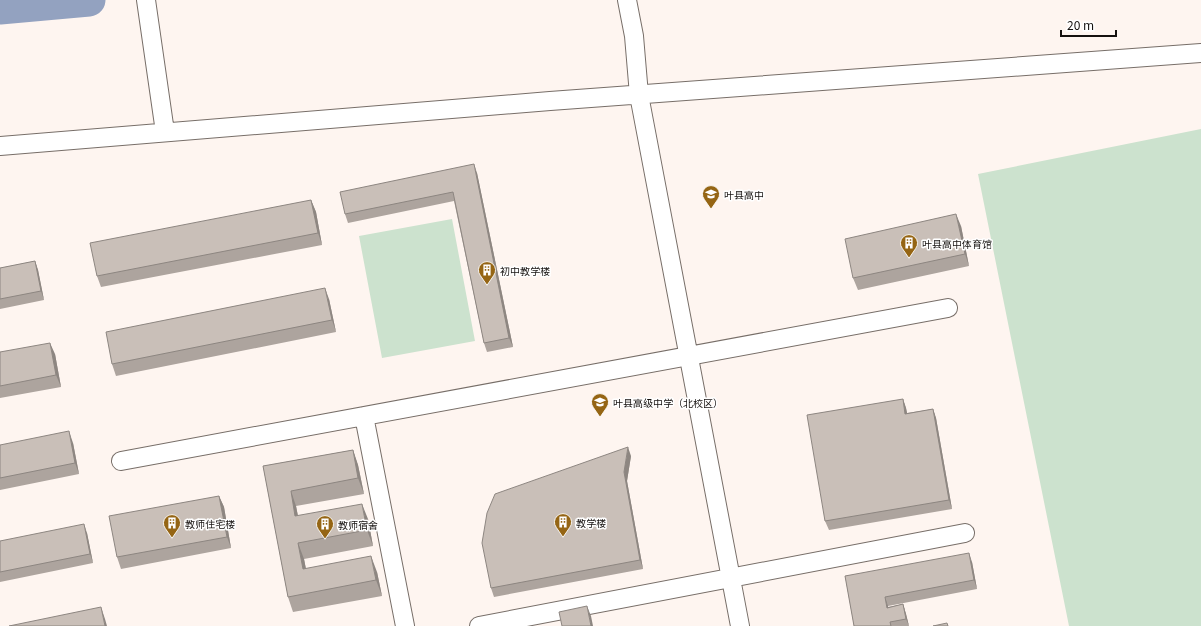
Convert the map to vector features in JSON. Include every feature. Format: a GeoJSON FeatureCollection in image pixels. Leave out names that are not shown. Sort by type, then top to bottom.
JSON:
{"type":"FeatureCollection","features":[{"type":"Feature","properties":{"kind":"street"},"geometry":{"type":"LineString","coordinates":[[146,0],[165,132]]}},
{"type":"Feature","properties":{"kind":"street"},"geometry":{"type":"LineString","coordinates":[[627,0],[634,36],[639,95],[740,626]]}},
{"type":"Feature","properties":{"kind":"street"},"geometry":{"type":"LineString","coordinates":[[0,146],[639,95],[1201,53]]}},
{"type":"Feature","properties":{"kind":"street"},"geometry":{"type":"LineString","coordinates":[[121,460],[948,308]]}},
{"type":"Feature","properties":{"kind":"street"},"geometry":{"type":"LineString","coordinates":[[364,416],[405,626]]}},
{"type":"Feature","properties":{"kind":"street"},"geometry":{"type":"LineString","coordinates":[[479,626],[965,533]]}},
{"type":"Feature","properties":{"kind":"green space"},"geometry":{"type":"Polygon","coordinates":[[[1201,129],[1201,626],[1069,626],[978,174],[1201,129]]]}},
{"type":"Feature","properties":{"kind":"green space"},"geometry":{"type":"Polygon","coordinates":[[[452,219],[475,341],[382,358],[359,236],[452,219]]]}},
{"type":"Feature","properties":{"kind":"building","name":"初中教学楼"},"geometry":{"type":"Polygon","coordinates":[[[474,164],[509,338],[484,343],[453,192],[345,214],[340,192],[474,164]]]}},
{"type":"Feature","properties":{"kind":"building"},"geometry":{"type":"Polygon","coordinates":[[[311,200],[318,233],[97,276],[90,243],[311,200]]]}},
{"type":"Feature","properties":{"kind":"building","name":"叶县高中体育馆"},"geometry":{"type":"Polygon","coordinates":[[[956,214],[965,254],[853,278],[845,239],[956,214]]]}},
{"type":"Feature","properties":{"kind":"building"},"geometry":{"type":"Polygon","coordinates":[[[35,261],[41,291],[0,299],[0,268],[35,261]]]}},
{"type":"Feature","properties":{"kind":"building"},"geometry":{"type":"Polygon","coordinates":[[[325,288],[332,320],[112,364],[106,332],[325,288]]]}},
{"type":"Feature","properties":{"kind":"building"},"geometry":{"type":"Polygon","coordinates":[[[50,343],[56,375],[0,386],[0,352],[50,343]]]}},
{"type":"Feature","properties":{"kind":"building"},"geometry":{"type":"Polygon","coordinates":[[[903,399],[905,414],[933,409],[949,500],[825,521],[807,415],[903,399]]]}},
{"type":"Feature","properties":{"kind":"building"},"geometry":{"type":"Polygon","coordinates":[[[69,431],[75,463],[0,478],[0,445],[69,431]]]}},
{"type":"Feature","properties":{"kind":"building","name":"教学楼"},"geometry":{"type":"Polygon","coordinates":[[[628,447],[624,472],[640,560],[491,588],[482,543],[487,513],[495,494],[628,447]]]}},
{"type":"Feature","properties":{"kind":"building"},"geometry":{"type":"Polygon","coordinates":[[[353,450],[358,478],[291,491],[295,516],[362,504],[367,530],[298,543],[303,569],[371,556],[376,580],[288,597],[263,466],[353,450]]]}},
{"type":"Feature","properties":{"kind":"building","name":"教师住宅楼"},"geometry":{"type":"Polygon","coordinates":[[[219,496],[227,537],[117,557],[109,516],[219,496]]]}},
{"type":"Feature","properties":{"kind":"building"},"geometry":{"type":"Polygon","coordinates":[[[84,524],[90,554],[0,572],[0,541],[84,524]]]}},
{"type":"Feature","properties":{"kind":"building"},"geometry":{"type":"Polygon","coordinates":[[[969,553],[974,580],[885,597],[887,608],[903,604],[906,619],[890,622],[891,626],[854,626],[845,576],[969,553]]]}},
{"type":"Feature","properties":{"kind":"building"},"geometry":{"type":"Polygon","coordinates":[[[587,606],[591,626],[562,626],[559,612],[587,606]]]}},
{"type":"Feature","properties":{"kind":"building"},"geometry":{"type":"Polygon","coordinates":[[[101,607],[105,626],[9,626],[101,607]]]}},
{"type":"Feature","properties":{"kind":"building"},"geometry":{"type":"Polygon","coordinates":[[[947,623],[948,626],[933,626],[947,623]]]}},
{"type":"Feature","properties":{"kind":"waterway"},"geometry":{"type":"LineString","coordinates":[[0,8],[89,0]]}},
{"type":"Feature","properties":{"kind":"place","name":"叶县高中"},"geometry":{"type":"Point","coordinates":[711,209]}},
{"type":"Feature","properties":{"kind":"place","name":"叶县高中体育馆"},"geometry":{"type":"Point","coordinates":[909,258]}},
{"type":"Feature","properties":{"kind":"place","name":"初中教学楼"},"geometry":{"type":"Point","coordinates":[487,285]}},
{"type":"Feature","properties":{"kind":"place","name":"叶县高级中学（北校区）"},"geometry":{"type":"Point","coordinates":[600,417]}},
{"type":"Feature","properties":{"kind":"place","name":"教学楼"},"geometry":{"type":"Point","coordinates":[563,537]}},
{"type":"Feature","properties":{"kind":"place","name":"教师住宅楼"},"geometry":{"type":"Point","coordinates":[172,538]}},
{"type":"Feature","properties":{"kind":"place","name":"教师宿舍"},"geometry":{"type":"Point","coordinates":[325,539]}}]}
